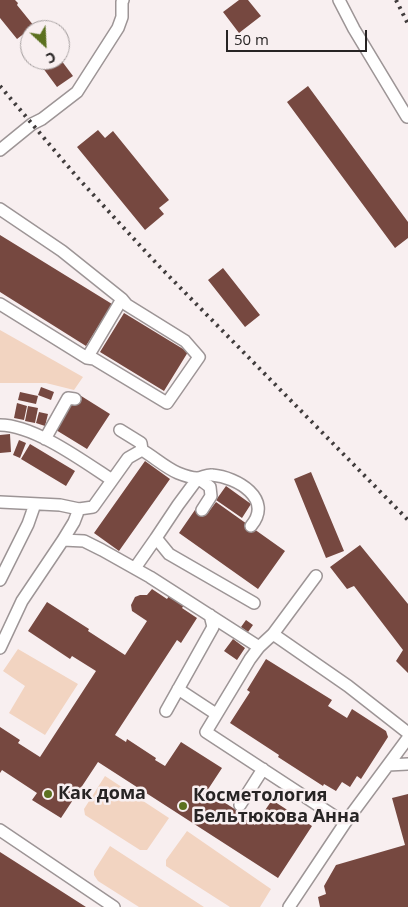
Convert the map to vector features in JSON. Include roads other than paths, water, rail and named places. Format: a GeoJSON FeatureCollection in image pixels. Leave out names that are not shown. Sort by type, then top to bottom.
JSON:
{"type":"FeatureCollection","features":[{"type":"Feature","properties":{"kind":"lane"},"geometry":{"type":"LineString","coordinates":[[0,150],[32,124],[42,120],[77,92],[118,28],[122,17],[123,0]]}},
{"type":"Feature","properties":{"kind":"lane"},"geometry":{"type":"LineString","coordinates":[[340,0],[354,29],[407,117]]}},
{"type":"Feature","properties":{"kind":"lane"},"geometry":{"type":"LineString","coordinates":[[0,209],[62,250],[127,305],[185,341],[199,357],[168,403],[94,359],[86,358],[0,304]]}},
{"type":"Feature","properties":{"kind":"lane"},"geometry":{"type":"LineString","coordinates":[[86,358],[122,299]]}},
{"type":"Feature","properties":{"kind":"lane"},"geometry":{"type":"LineString","coordinates":[[45,439],[68,398],[75,400]]}},
{"type":"Feature","properties":{"kind":"lane"},"geometry":{"type":"LineString","coordinates":[[0,425],[10,425],[45,439],[76,456],[112,480]]}},
{"type":"Feature","properties":{"kind":"lane"},"geometry":{"type":"LineString","coordinates":[[120,430],[141,443],[142,450],[159,466],[198,478],[210,486],[211,496],[202,510]]}},
{"type":"Feature","properties":{"kind":"lane"},"geometry":{"type":"LineString","coordinates":[[76,456],[82,446]]}},
{"type":"Feature","properties":{"kind":"lane"},"geometry":{"type":"LineString","coordinates":[[0,502],[60,505],[79,509],[93,507],[128,458],[142,450]]}},
{"type":"Feature","properties":{"kind":"lane"},"geometry":{"type":"LineString","coordinates":[[135,568],[198,478],[210,474],[227,478],[251,492],[258,502],[259,508],[257,518],[251,526]]}},
{"type":"Feature","properties":{"kind":"lane"},"geometry":{"type":"LineString","coordinates":[[0,580],[28,524],[35,504]]}},
{"type":"Feature","properties":{"kind":"lane"},"geometry":{"type":"LineString","coordinates":[[0,648],[22,601],[63,540],[74,522],[79,509]]}},
{"type":"Feature","properties":{"kind":"lane"},"geometry":{"type":"LineString","coordinates":[[156,538],[169,554],[254,603]]}},
{"type":"Feature","properties":{"kind":"lane"},"geometry":{"type":"LineString","coordinates":[[63,540],[84,541],[104,546],[258,647]]}},
{"type":"Feature","properties":{"kind":"lane"},"geometry":{"type":"LineString","coordinates":[[316,576],[272,634],[258,647],[206,732],[345,823]]}},
{"type":"Feature","properties":{"kind":"lane"},"geometry":{"type":"LineString","coordinates":[[166,711],[213,627],[210,615]]}},
{"type":"Feature","properties":{"kind":"lane"},"geometry":{"type":"LineString","coordinates":[[272,634],[348,686],[408,733]]}},
{"type":"Feature","properties":{"kind":"lane"},"geometry":{"type":"LineString","coordinates":[[178,689],[216,714]]}},
{"type":"Feature","properties":{"kind":"lane"},"geometry":{"type":"LineString","coordinates":[[289,907],[345,823],[408,738]]}},
{"type":"Feature","properties":{"kind":"lane"},"geometry":{"type":"LineString","coordinates":[[388,765],[408,764]]}},
{"type":"Feature","properties":{"kind":"lane"},"geometry":{"type":"LineString","coordinates":[[240,804],[263,769]]}},
{"type":"Feature","properties":{"kind":"lane"},"geometry":{"type":"LineString","coordinates":[[0,830],[114,907]]}},
{"type":"Feature","properties":{"kind":"railway"},"geometry":{"type":"LineString","coordinates":[[396,0],[408,24]]}},
{"type":"Feature","properties":{"kind":"railway"},"geometry":{"type":"LineString","coordinates":[[0,86],[77,177],[157,264],[408,520]]}},
{"type":"Feature","properties":{"kind":"place","name":"Как дома"},"geometry":{"type":"Point","coordinates":[48,794]}},
{"type":"Feature","properties":{"kind":"place","name":"Косметология Бельтюкова Анна"},"geometry":{"type":"Point","coordinates":[183,806]}}]}
